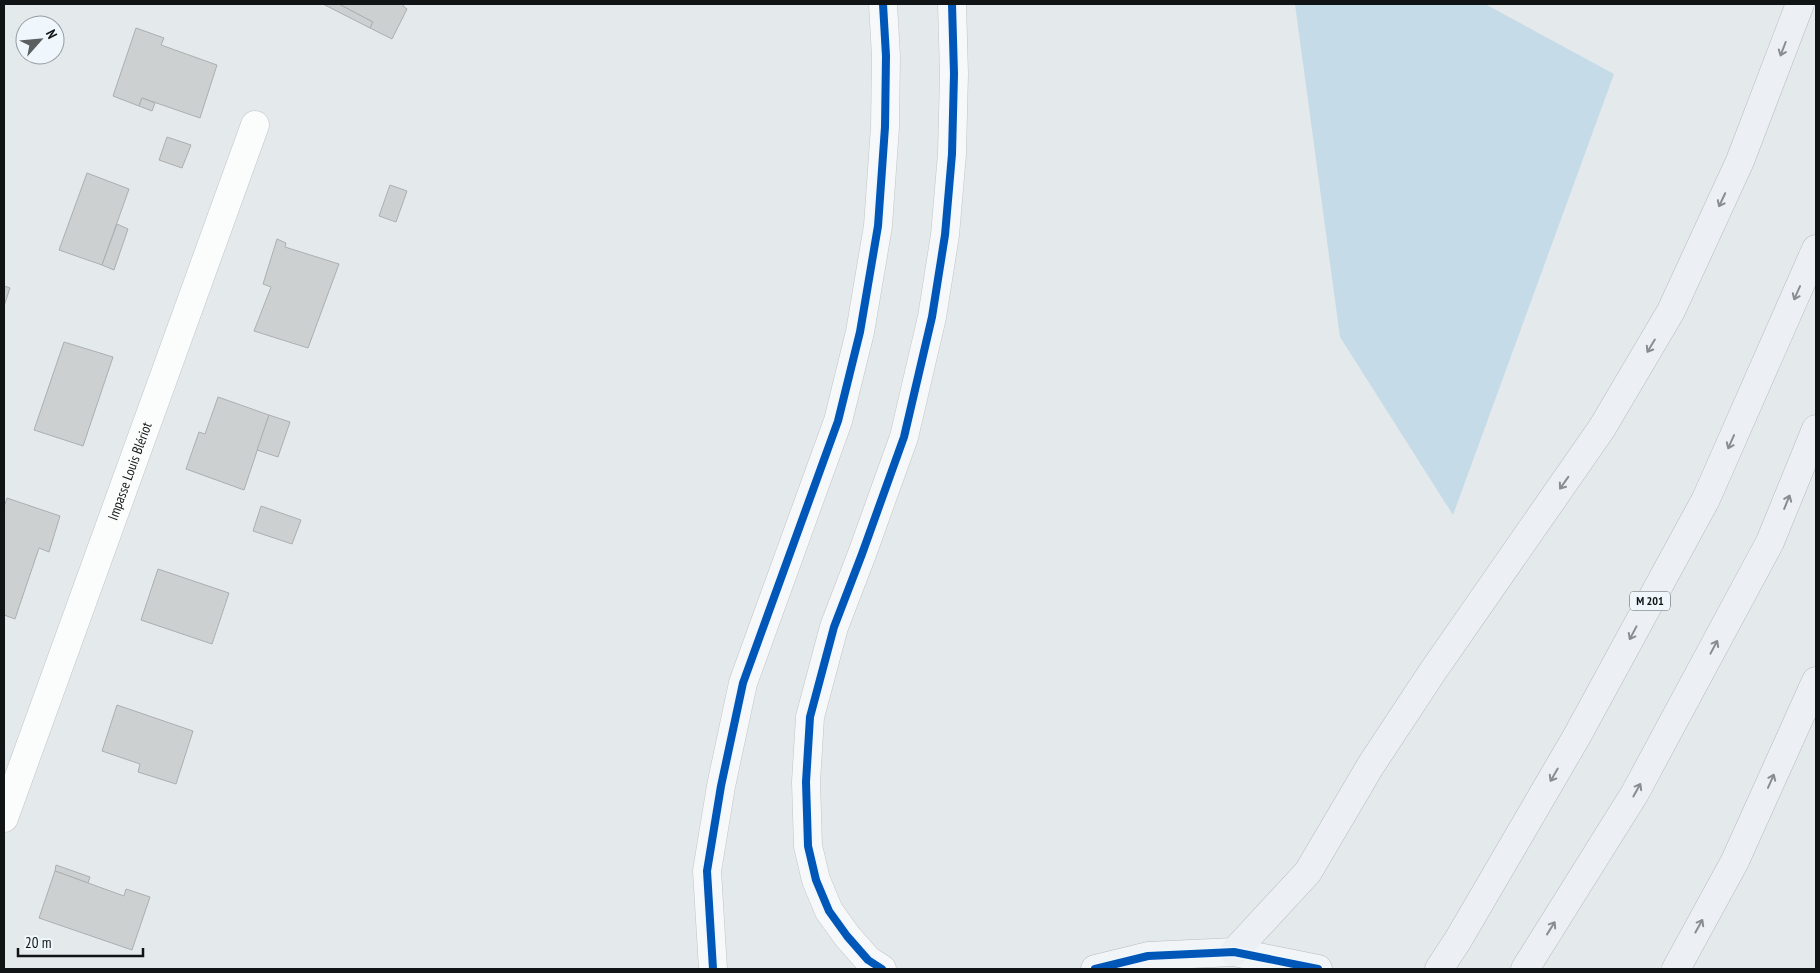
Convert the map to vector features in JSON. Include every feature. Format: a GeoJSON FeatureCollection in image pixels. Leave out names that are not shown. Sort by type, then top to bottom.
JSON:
{"type":"FeatureCollection","features":[{"type":"Feature","properties":{"kind":"highway"},"geometry":{"type":"LineString","coordinates":[[1234,952],[1308,872],[1371,765],[1433,671],[1602,428],[1672,311],[1740,161],[1800,4]]}},
{"type":"Feature","properties":{"kind":"highway","name":"M 201"},"geometry":{"type":"LineString","coordinates":[[1439,969],[1458,940],[1577,736],[1706,499],[1816,249]]}},
{"type":"Feature","properties":{"kind":"highway"},"geometry":{"type":"LineString","coordinates":[[1525,969],[1640,785],[1770,542],[1816,429]]}},
{"type":"Feature","properties":{"kind":"highway"},"geometry":{"type":"LineString","coordinates":[[1676,969],[1735,861],[1816,681]]}},
{"type":"Feature","properties":{"kind":"main road"},"geometry":{"type":"LineString","coordinates":[[713,969],[707,871],[721,786],[743,683],[838,421],[860,332],[878,226],[885,127],[886,56],[883,4]]}},
{"type":"Feature","properties":{"kind":"main road"},"geometry":{"type":"LineString","coordinates":[[882,969],[868,960],[847,936],[830,911],[816,880],[808,846],[806,782],[810,717],[834,627],[904,437],[932,317],[945,235],[952,154],[954,74],[952,4]]}},
{"type":"Feature","properties":{"kind":"main road"},"geometry":{"type":"LineString","coordinates":[[1095,969],[1148,956],[1234,952],[1318,969]]}},
{"type":"Feature","properties":{"kind":"street","name":"Impasse Louis Blériot"},"geometry":{"type":"LineString","coordinates":[[4,818],[255,125]]}},
{"type":"Feature","properties":{"kind":"shaded area"},"geometry":{"type":"Polygon","coordinates":[[[1295,4],[1485,4],[1614,74],[1453,515],[1340,337],[1295,4]]]}},
{"type":"Feature","properties":{"kind":"building"},"geometry":{"type":"Polygon","coordinates":[[[323,4],[339,4],[373,22],[370,28],[323,4]]]}},
{"type":"Feature","properties":{"kind":"building"},"geometry":{"type":"Polygon","coordinates":[[[339,4],[404,4],[403,6],[407,9],[392,39],[370,28],[373,22],[339,4]]]}},
{"type":"Feature","properties":{"kind":"building"},"geometry":{"type":"Polygon","coordinates":[[[136,28],[164,38],[161,45],[217,65],[200,118],[142,98],[139,106],[113,96],[136,28]]]}},
{"type":"Feature","properties":{"kind":"building"},"geometry":{"type":"Polygon","coordinates":[[[142,98],[155,103],[152,111],[139,106],[142,98]]]}},
{"type":"Feature","properties":{"kind":"building"},"geometry":{"type":"Polygon","coordinates":[[[167,137],[191,145],[182,168],[159,160],[167,137]]]}},
{"type":"Feature","properties":{"kind":"building"},"geometry":{"type":"Polygon","coordinates":[[[87,173],[129,189],[102,265],[59,250],[87,173]]]}},
{"type":"Feature","properties":{"kind":"building"},"geometry":{"type":"Polygon","coordinates":[[[390,185],[407,191],[396,222],[379,216],[390,185]]]}},
{"type":"Feature","properties":{"kind":"building"},"geometry":{"type":"Polygon","coordinates":[[[117,224],[128,229],[114,270],[102,265],[117,224]]]}},
{"type":"Feature","properties":{"kind":"building"},"geometry":{"type":"Polygon","coordinates":[[[277,239],[286,243],[285,247],[339,264],[308,348],[254,331],[271,287],[263,284],[277,239]]]}},
{"type":"Feature","properties":{"kind":"building"},"geometry":{"type":"Polygon","coordinates":[[[4,286],[10,288],[4,306],[4,286]]]}},
{"type":"Feature","properties":{"kind":"building"},"geometry":{"type":"Polygon","coordinates":[[[64,342],[113,357],[83,446],[34,430],[64,342]]]}},
{"type":"Feature","properties":{"kind":"building"},"geometry":{"type":"Polygon","coordinates":[[[218,397],[269,415],[244,490],[186,469],[199,432],[205,434],[218,397]]]}},
{"type":"Feature","properties":{"kind":"building"},"geometry":{"type":"Polygon","coordinates":[[[269,415],[290,422],[278,457],[257,450],[269,415]]]}},
{"type":"Feature","properties":{"kind":"building"},"geometry":{"type":"Polygon","coordinates":[[[7,498],[60,516],[49,552],[39,548],[15,619],[4,615],[4,507],[7,498]]]}},
{"type":"Feature","properties":{"kind":"building"},"geometry":{"type":"Polygon","coordinates":[[[261,506],[301,520],[292,544],[253,531],[261,506]]]}},
{"type":"Feature","properties":{"kind":"building"},"geometry":{"type":"Polygon","coordinates":[[[158,569],[229,593],[212,644],[141,620],[158,569]]]}},
{"type":"Feature","properties":{"kind":"building"},"geometry":{"type":"Polygon","coordinates":[[[117,705],[193,731],[176,784],[138,772],[140,764],[102,751],[117,705]]]}},
{"type":"Feature","properties":{"kind":"building"},"geometry":{"type":"Polygon","coordinates":[[[56,865],[90,877],[88,883],[55,871],[56,865]]]}},
{"type":"Feature","properties":{"kind":"building"},"geometry":{"type":"Polygon","coordinates":[[[55,871],[124,896],[126,889],[150,897],[132,950],[39,918],[55,871]]]}},
{"type":"Feature","properties":{"kind":"cycle path"},"geometry":{"type":"LineString","coordinates":[[713,969],[707,871],[721,786],[743,683],[838,421],[860,332],[878,226],[885,127],[886,56],[883,4]]}},
{"type":"Feature","properties":{"kind":"cycle path"},"geometry":{"type":"LineString","coordinates":[[882,969],[868,960],[847,936],[829,911],[816,880],[808,846],[806,782],[810,717],[834,627],[904,437],[932,317],[945,235],[952,154],[954,74],[952,4]]}},
{"type":"Feature","properties":{"kind":"cycle path"},"geometry":{"type":"LineString","coordinates":[[1095,969],[1148,956],[1234,952],[1318,969]]}}]}
